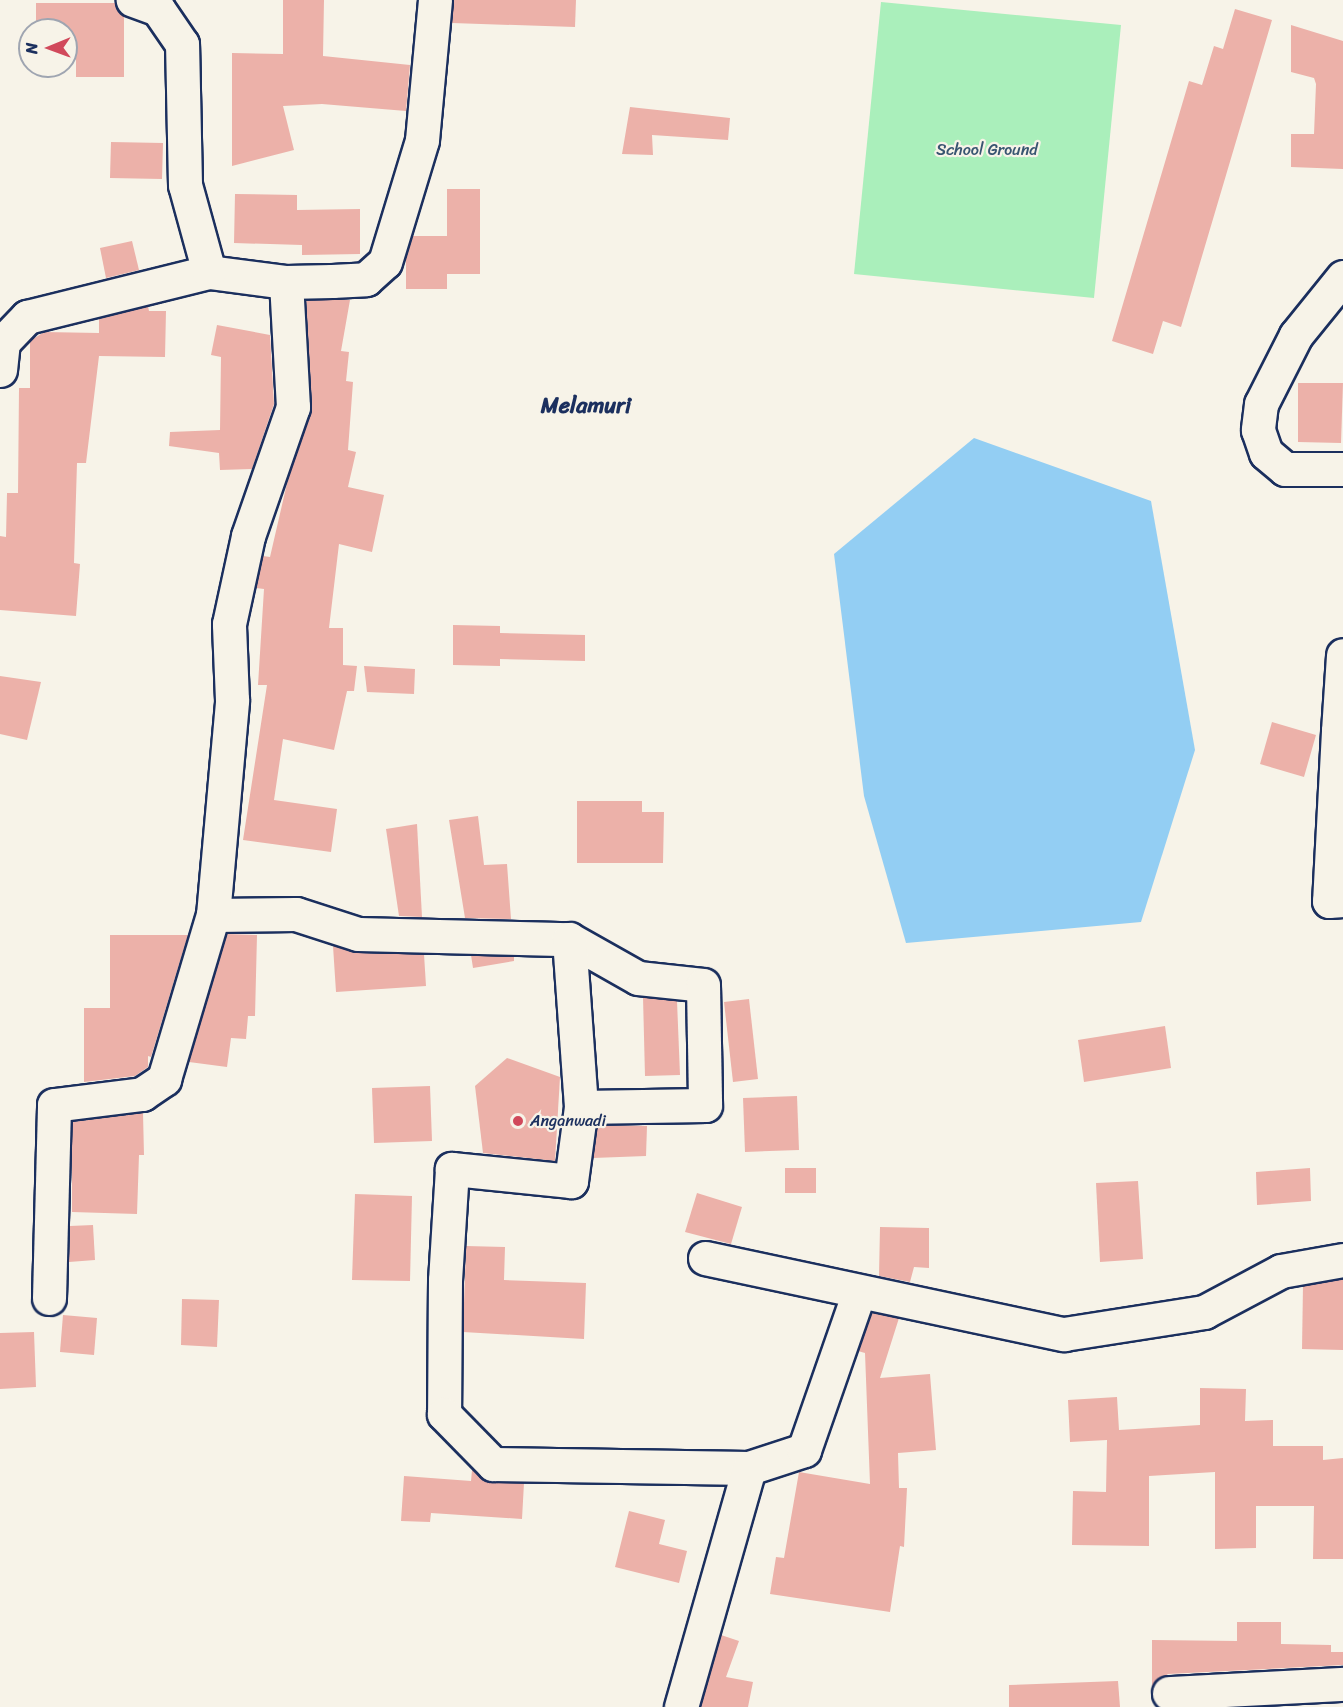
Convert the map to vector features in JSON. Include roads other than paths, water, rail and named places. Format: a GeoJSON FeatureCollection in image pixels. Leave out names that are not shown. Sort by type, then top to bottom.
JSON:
{"type":"FeatureCollection","features":[{"type":"Feature","properties":{"kind":"street"},"geometry":{"type":"LineString","coordinates":[[133,0],[158,9],[182,44],[185,185],[209,272]]}},
{"type":"Feature","properties":{"kind":"street"},"geometry":{"type":"LineString","coordinates":[[0,370],[3,342],[27,317],[209,272],[286,282],[366,279],[385,262],[422,140],[435,0]]}},
{"type":"Feature","properties":{"kind":"street"},"geometry":{"type":"LineString","coordinates":[[1343,277],[1296,335],[1261,404],[1258,430],[1266,453],[1285,468],[1343,469]]}},
{"type":"Feature","properties":{"kind":"street"},"geometry":{"type":"LineString","coordinates":[[49,1299],[54,1105],[142,1094],[164,1079],[213,915],[232,700],[229,624],[248,536],[293,407],[286,282]]}},
{"type":"Feature","properties":{"kind":"street"},"geometry":{"type":"LineString","coordinates":[[1343,655],[1341,731],[1329,901],[1343,900]]}},
{"type":"Feature","properties":{"kind":"street"},"geometry":{"type":"LineString","coordinates":[[213,915],[296,914],[358,934],[569,939],[638,978],[703,985],[705,1105],[581,1107]]}},
{"type":"Feature","properties":{"kind":"street"},"geometry":{"type":"LineString","coordinates":[[569,939],[581,1107],[571,1181],[452,1169],[445,1280],[444,1414],[493,1464],[749,1468],[804,1450],[859,1292]]}},
{"type":"Feature","properties":{"kind":"street"},"geometry":{"type":"LineString","coordinates":[[705,1258],[1064,1334],[1204,1312],[1281,1271],[1343,1260]]}},
{"type":"Feature","properties":{"kind":"street"},"geometry":{"type":"LineString","coordinates":[[681,1707],[749,1468]]}},
{"type":"Feature","properties":{"kind":"street"},"geometry":{"type":"LineString","coordinates":[[1169,1694],[1343,1684]]}},
{"type":"Feature","properties":{"kind":"water"},"geometry":{"type":"Polygon","coordinates":[[[974,438],[1151,501],[1195,750],[1141,922],[906,943],[864,796],[834,554],[974,438]]]}},
{"type":"Feature","properties":{"kind":"place","name":"Anganwadi"},"geometry":{"type":"Point","coordinates":[518,1121]}},
{"type":"Feature","properties":{"kind":"district","name":"Melamuri"},"geometry":{"type":"Point","coordinates":[586,406]}},
{"type":"Feature","properties":{"kind":"park label","name":"School Ground"},"geometry":{"type":"Point","coordinates":[987,150]}}]}
